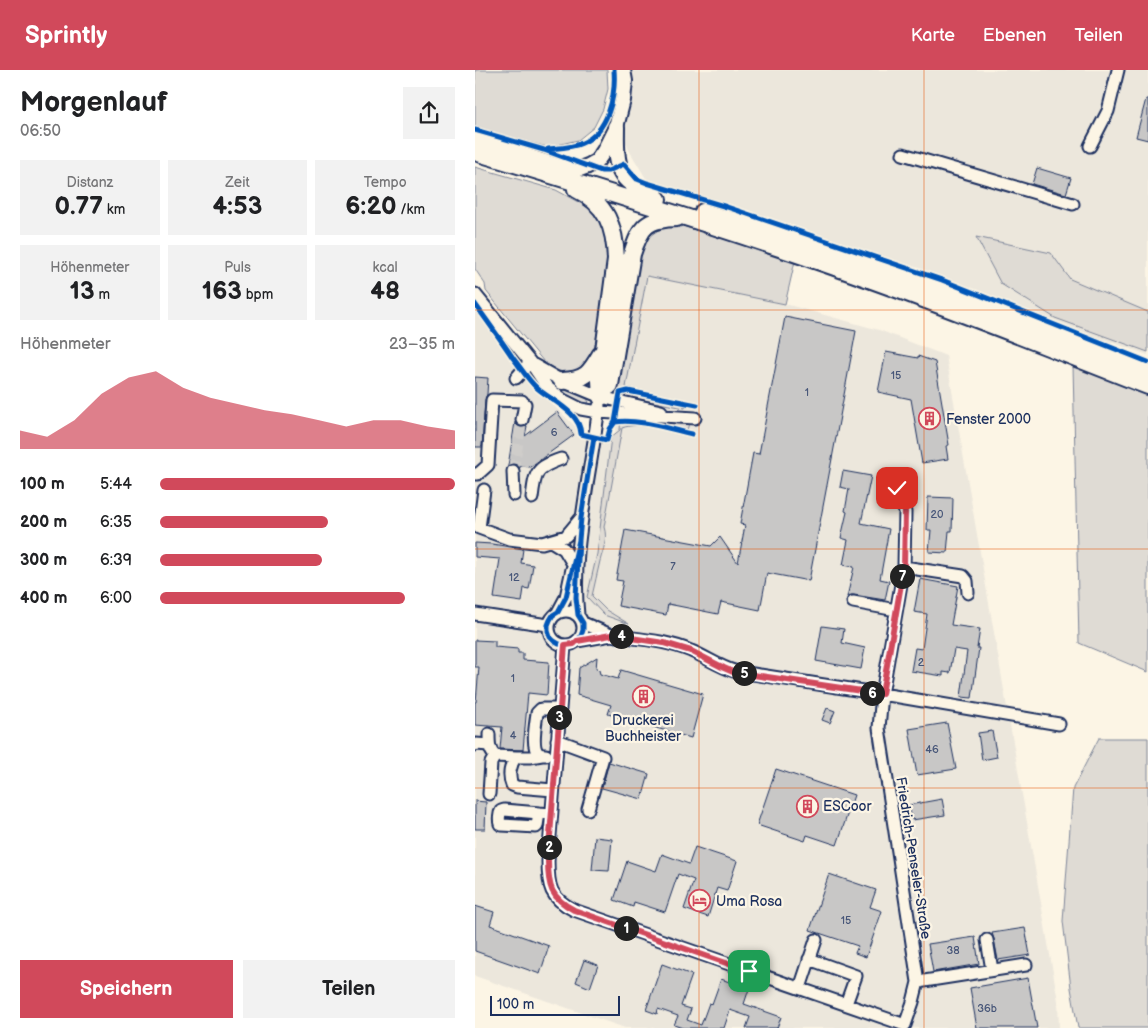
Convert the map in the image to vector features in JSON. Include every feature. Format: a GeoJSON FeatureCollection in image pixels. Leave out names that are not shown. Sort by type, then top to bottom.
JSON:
{"type":"FeatureCollection","features":[{"type":"Feature","properties":{"kind":"highway"},"geometry":{"type":"LineString","coordinates":[[616,127],[616,157],[624,176],[633,185],[658,199]]}},
{"type":"Feature","properties":{"kind":"highway"},"geometry":{"type":"LineString","coordinates":[[475,152],[560,172],[783,236],[955,295],[1148,372]]}},
{"type":"Feature","properties":{"kind":"highway"},"geometry":{"type":"LineString","coordinates":[[560,172],[853,273],[1148,386]]}},
{"type":"Feature","properties":{"kind":"highway"},"geometry":{"type":"LineString","coordinates":[[560,172],[567,184],[596,202],[606,215],[612,228],[615,243],[616,260],[600,380],[599,405]]}},
{"type":"Feature","properties":{"kind":"highway"},"geometry":{"type":"LineString","coordinates":[[599,405],[610,385],[632,254],[638,236],[647,225],[657,220],[686,217]]}},
{"type":"Feature","properties":{"kind":"highway"},"geometry":{"type":"LineString","coordinates":[[562,381],[572,381],[580,378],[593,369],[604,350]]}},
{"type":"Feature","properties":{"kind":"main road"},"geometry":{"type":"LineString","coordinates":[[475,139],[560,172],[588,166],[597,161],[616,127],[623,100],[625,80],[623,70]]}},
{"type":"Feature","properties":{"kind":"street"},"geometry":{"type":"LineString","coordinates":[[1090,146],[1108,111],[1118,70]]}},
{"type":"Feature","properties":{"kind":"street"},"geometry":{"type":"LineString","coordinates":[[903,154],[1073,204]]}},
{"type":"Feature","properties":{"kind":"street"},"geometry":{"type":"LineString","coordinates":[[475,294],[547,387],[563,400],[581,410],[599,405],[695,418],[599,405],[529,362]]}},
{"type":"Feature","properties":{"kind":"street"},"geometry":{"type":"LineString","coordinates":[[516,378],[529,362]]}},
{"type":"Feature","properties":{"kind":"street"},"geometry":{"type":"LineString","coordinates":[[475,474],[478,474],[488,465],[493,400],[524,402],[522,420]]}},
{"type":"Feature","properties":{"kind":"street"},"geometry":{"type":"LineString","coordinates":[[599,405],[579,540],[576,598],[580,619],[583,630],[581,636],[574,644],[565,645],[554,641],[548,631],[550,620],[558,612],[569,610],[580,619],[611,635],[678,646],[733,672],[882,694],[1059,724]]}},
{"type":"Feature","properties":{"kind":"street"},"geometry":{"type":"LineString","coordinates":[[532,498],[535,478],[539,470],[546,464],[561,459]]}},
{"type":"Feature","properties":{"kind":"street"},"geometry":{"type":"LineString","coordinates":[[513,471],[514,495]]}},
{"type":"Feature","properties":{"kind":"street","name":"Friedrich-Penseler-Straße"},"geometry":{"type":"LineString","coordinates":[[565,645],[551,814],[548,876],[549,885],[554,895],[562,904],[574,910],[908,1027],[918,982],[879,728],[882,694],[904,567],[905,512],[897,488]]}},
{"type":"Feature","properties":{"kind":"street"},"geometry":{"type":"LineString","coordinates":[[484,490],[477,528],[509,539],[542,543],[551,541],[566,536],[581,518]]}},
{"type":"Feature","properties":{"kind":"street"},"geometry":{"type":"LineString","coordinates":[[558,612],[565,597],[579,540]]}},
{"type":"Feature","properties":{"kind":"street"},"geometry":{"type":"LineString","coordinates":[[551,541],[564,550],[573,564]]}},
{"type":"Feature","properties":{"kind":"street"},"geometry":{"type":"LineString","coordinates":[[904,567],[963,576],[967,581],[968,593]]}},
{"type":"Feature","properties":{"kind":"street"},"geometry":{"type":"LineString","coordinates":[[853,602],[897,610]]}},
{"type":"Feature","properties":{"kind":"street"},"geometry":{"type":"LineString","coordinates":[[475,614],[548,625]]}},
{"type":"Feature","properties":{"kind":"street"},"geometry":{"type":"LineString","coordinates":[[577,641],[611,635]]}},
{"type":"Feature","properties":{"kind":"street"},"geometry":{"type":"LineString","coordinates":[[542,755],[537,752],[534,746],[537,713],[541,709],[559,708]]}},
{"type":"Feature","properties":{"kind":"street"},"geometry":{"type":"LineString","coordinates":[[475,745],[489,739],[491,752],[495,756],[531,757],[556,755]]}},
{"type":"Feature","properties":{"kind":"street"},"geometry":{"type":"LineString","coordinates":[[557,740],[603,757],[588,809]]}},
{"type":"Feature","properties":{"kind":"street"},"geometry":{"type":"LineString","coordinates":[[489,794],[491,763],[495,756]]}},
{"type":"Feature","properties":{"kind":"street"},"geometry":{"type":"LineString","coordinates":[[515,757],[510,766],[512,785],[523,789],[553,790]]}},
{"type":"Feature","properties":{"kind":"street"},"geometry":{"type":"LineString","coordinates":[[539,813],[551,814]]}},
{"type":"Feature","properties":{"kind":"street"},"geometry":{"type":"LineString","coordinates":[[799,988],[816,940]]}},
{"type":"Feature","properties":{"kind":"street"},"geometry":{"type":"LineString","coordinates":[[987,940],[993,970]]}},
{"type":"Feature","properties":{"kind":"street"},"geometry":{"type":"LineString","coordinates":[[809,959],[856,976],[846,1004]]}},
{"type":"Feature","properties":{"kind":"street"},"geometry":{"type":"LineString","coordinates":[[918,982],[1026,965]]}},
{"type":"Feature","properties":{"kind":"shaded area"},"geometry":{"type":"Polygon","coordinates":[[[475,70],[607,70],[608,89],[603,109],[594,127],[578,140],[548,147],[480,130],[475,127],[475,70]]]}},
{"type":"Feature","properties":{"kind":"shaded area"},"geometry":{"type":"Polygon","coordinates":[[[630,70],[1148,70],[1148,355],[647,180],[623,136],[630,102],[630,70]]]}},
{"type":"Feature","properties":{"kind":"shaded area"},"geometry":{"type":"Polygon","coordinates":[[[475,167],[556,190],[591,209],[600,220],[606,231],[609,261],[593,357],[586,367],[571,374],[556,370],[544,362],[486,291],[485,284],[475,269],[475,167]]]}},
{"type":"Feature","properties":{"kind":"shaded area"},"geometry":{"type":"Polygon","coordinates":[[[670,222],[795,261],[785,304],[647,276],[626,387],[687,401],[685,408],[622,396],[617,387],[638,260],[648,237],[670,222]]]}},
{"type":"Feature","properties":{"kind":"shaded area"},"geometry":{"type":"Polygon","coordinates":[[[976,237],[1051,253],[1070,279],[1148,312],[1148,352],[1055,318],[1001,284],[976,237]]]}},
{"type":"Feature","properties":{"kind":"shaded area"},"geometry":{"type":"Polygon","coordinates":[[[647,276],[785,304],[879,330],[946,356],[1058,1001],[1059,1028],[625,1028],[475,976],[475,308],[524,377],[579,430],[614,438],[647,276]]]}},
{"type":"Feature","properties":{"kind":"shaded area"},"geometry":{"type":"Polygon","coordinates":[[[1073,365],[1148,395],[1148,672],[1079,643],[1073,365]]]}},
{"type":"Feature","properties":{"kind":"shaded area"},"geometry":{"type":"Polygon","coordinates":[[[538,370],[585,396],[589,402],[573,401],[554,387],[538,370]]]}},
{"type":"Feature","properties":{"kind":"shaded area"},"geometry":{"type":"Polygon","coordinates":[[[621,416],[689,423],[686,434],[645,426],[622,428],[604,527],[605,544],[592,596],[606,610],[629,624],[604,615],[587,597],[597,554],[611,437],[620,430],[621,416]]]}},
{"type":"Feature","properties":{"kind":"shaded area"},"geometry":{"type":"Polygon","coordinates":[[[1099,738],[1148,738],[1148,1028],[1078,1028],[1071,988],[1063,921],[1073,788],[1099,738]]]}},
{"type":"Feature","properties":{"kind":"building"},"geometry":{"type":"Polygon","coordinates":[[[1146,99],[1148,99],[1148,140],[1136,137],[1146,99]]]}},
{"type":"Feature","properties":{"kind":"building"},"geometry":{"type":"Polygon","coordinates":[[[1037,168],[1071,178],[1066,194],[1032,184],[1037,168]]]}},
{"type":"Feature","properties":{"kind":"building"},"geometry":{"type":"Polygon","coordinates":[[[785,317],[856,331],[809,581],[767,573],[760,610],[721,602],[718,614],[668,604],[666,615],[618,606],[623,581],[616,580],[625,530],[711,546],[720,537],[738,563],[745,525],[740,524],[753,453],[759,454],[785,317]]]}},
{"type":"Feature","properties":{"kind":"building"},"geometry":{"type":"Polygon","coordinates":[[[886,352],[918,358],[918,356],[935,362],[949,445],[946,446],[948,459],[922,463],[911,399],[878,392],[886,352]]]}},
{"type":"Feature","properties":{"kind":"building"},"geometry":{"type":"Polygon","coordinates":[[[475,377],[488,378],[482,447],[475,447],[475,377]]]}},
{"type":"Feature","properties":{"kind":"building"},"geometry":{"type":"Polygon","coordinates":[[[557,412],[574,435],[530,467],[520,466],[520,468],[513,464],[508,466],[515,422],[520,427],[527,426],[525,436],[557,412]]]}},
{"type":"Feature","properties":{"kind":"building"},"geometry":{"type":"Polygon","coordinates":[[[843,471],[871,476],[861,523],[889,529],[880,579],[889,581],[885,600],[854,595],[847,597],[854,567],[843,565],[848,540],[841,538],[847,512],[845,511],[849,489],[840,487],[843,471]]]}},
{"type":"Feature","properties":{"kind":"building"},"geometry":{"type":"Polygon","coordinates":[[[928,497],[953,498],[952,531],[949,531],[947,553],[929,552],[931,530],[927,530],[928,497]]]}},
{"type":"Feature","properties":{"kind":"building"},"geometry":{"type":"Polygon","coordinates":[[[475,543],[523,549],[521,563],[533,565],[529,589],[524,588],[522,602],[494,598],[500,559],[475,557],[475,543]]]}},
{"type":"Feature","properties":{"kind":"building"},"geometry":{"type":"Polygon","coordinates":[[[920,579],[958,586],[951,625],[980,629],[972,698],[961,697],[967,651],[954,649],[950,673],[943,672],[943,676],[911,671],[915,648],[922,649],[927,614],[914,612],[920,579]]]}},
{"type":"Feature","properties":{"kind":"building"},"geometry":{"type":"Polygon","coordinates":[[[822,626],[844,629],[842,643],[865,648],[861,669],[816,661],[822,626]]]}},
{"type":"Feature","properties":{"kind":"building"},"geometry":{"type":"Polygon","coordinates":[[[475,640],[495,641],[495,647],[518,649],[518,653],[523,653],[523,660],[549,662],[547,695],[528,693],[523,750],[500,749],[502,727],[475,725],[475,702],[479,667],[475,667],[475,640]]]}},
{"type":"Feature","properties":{"kind":"building","name":"Druckerei Buchheister"},"geometry":{"type":"Polygon","coordinates":[[[597,657],[596,669],[599,670],[600,674],[618,679],[621,670],[703,694],[691,738],[608,714],[611,705],[577,695],[579,668],[597,657]]]}},
{"type":"Feature","properties":{"kind":"building"},"geometry":{"type":"Polygon","coordinates":[[[827,708],[835,711],[830,723],[822,720],[827,708]]]}},
{"type":"Feature","properties":{"kind":"building"},"geometry":{"type":"Polygon","coordinates":[[[947,723],[956,769],[917,775],[909,729],[947,723]]]}},
{"type":"Feature","properties":{"kind":"building"},"geometry":{"type":"Polygon","coordinates":[[[992,731],[997,757],[982,760],[978,733],[992,731]]]}},
{"type":"Feature","properties":{"kind":"building"},"geometry":{"type":"Polygon","coordinates":[[[609,762],[649,774],[642,799],[602,788],[609,762]]]}},
{"type":"Feature","properties":{"kind":"building","name":"ESCoor"},"geometry":{"type":"Polygon","coordinates":[[[776,769],[854,795],[837,845],[807,835],[805,841],[757,825],[776,769]]]}},
{"type":"Feature","properties":{"kind":"building"},"geometry":{"type":"Polygon","coordinates":[[[942,799],[945,815],[912,820],[909,805],[942,799]]]}},
{"type":"Feature","properties":{"kind":"building"},"geometry":{"type":"Polygon","coordinates":[[[475,801],[486,802],[485,829],[475,829],[475,801]]]}},
{"type":"Feature","properties":{"kind":"building"},"geometry":{"type":"Polygon","coordinates":[[[595,837],[612,839],[609,871],[592,870],[595,837]]]}},
{"type":"Feature","properties":{"kind":"building"},"geometry":{"type":"Polygon","coordinates":[[[695,847],[737,861],[727,891],[717,888],[708,917],[684,909],[694,880],[678,874],[665,912],[634,902],[633,907],[614,900],[627,861],[656,871],[662,854],[689,864],[695,847]]]}},
{"type":"Feature","properties":{"kind":"building"},"geometry":{"type":"Polygon","coordinates":[[[829,874],[876,890],[870,907],[882,911],[866,957],[855,953],[858,946],[810,930],[829,874]]]}},
{"type":"Feature","properties":{"kind":"building"},"geometry":{"type":"Polygon","coordinates":[[[475,906],[494,912],[490,925],[549,946],[540,974],[475,951],[475,906]]]}},
{"type":"Feature","properties":{"kind":"building"},"geometry":{"type":"Polygon","coordinates":[[[1025,928],[1030,955],[998,960],[992,933],[1025,928]]]}},
{"type":"Feature","properties":{"kind":"building"},"geometry":{"type":"Polygon","coordinates":[[[975,937],[979,964],[933,972],[928,944],[975,937]]]}},
{"type":"Feature","properties":{"kind":"building"},"geometry":{"type":"Polygon","coordinates":[[[584,960],[598,965],[590,988],[576,982],[584,960]]]}},
{"type":"Feature","properties":{"kind":"building"},"geometry":{"type":"Polygon","coordinates":[[[662,964],[692,975],[681,1006],[691,1009],[687,1020],[701,1025],[709,1003],[712,1004],[721,979],[749,989],[744,1004],[781,1017],[777,1028],[746,1028],[750,1017],[730,1010],[724,1028],[683,1028],[674,1025],[678,1016],[658,1009],[657,1014],[646,1010],[662,964]]]}},
{"type":"Feature","properties":{"kind":"building"},"geometry":{"type":"Polygon","coordinates":[[[1028,978],[1037,1028],[977,1028],[970,988],[1028,978]]]}},
{"type":"Feature","properties":{"kind":"tunnel"},"geometry":{"type":"LineString","coordinates":[[513,471],[522,420]]}},
{"type":"Feature","properties":{"kind":"cycle path"},"geometry":{"type":"LineString","coordinates":[[548,149],[578,145],[591,138],[598,131],[609,112],[612,102],[614,70]]}},
{"type":"Feature","properties":{"kind":"cycle path"},"geometry":{"type":"LineString","coordinates":[[475,130],[544,150],[601,171],[608,171],[624,164],[637,179],[647,183],[727,207],[942,280],[1148,362]]}},
{"type":"Feature","properties":{"kind":"cycle path"},"geometry":{"type":"LineString","coordinates":[[475,304],[537,388],[571,413],[576,419],[581,434],[607,440],[610,429],[615,422]]}},
{"type":"Feature","properties":{"kind":"cycle path"},"geometry":{"type":"LineString","coordinates":[[692,434],[633,421],[615,422],[620,393],[628,391],[697,405]]}},
{"type":"Feature","properties":{"kind":"cycle path"},"geometry":{"type":"LineString","coordinates":[[579,540],[566,597],[548,625],[550,637],[559,644],[565,645],[577,641],[583,630],[583,623],[578,615],[576,598],[579,540],[594,437]]}},
{"type":"Feature","properties":{"kind":"place","name":"Fenster 2000"},"geometry":{"type":"Point","coordinates":[930,419]}},
{"type":"Feature","properties":{"kind":"place","name":"Druckerei Buchheister"},"geometry":{"type":"Point","coordinates":[643,697]}},
{"type":"Feature","properties":{"kind":"place","name":"ESCoor"},"geometry":{"type":"Point","coordinates":[807,806]}},
{"type":"Feature","properties":{"kind":"place","name":"Uma Rosa"},"geometry":{"type":"Point","coordinates":[700,901]}},
{"type":"Feature","properties":{"kind":"route"},"geometry":{"type":"LineString","coordinates":[[749,971],[574,910],[562,904],[554,895],[549,885],[548,861],[565,645],[611,635],[664,643],[691,651],[733,672],[882,694],[904,567],[905,512],[897,488]]}}]}
